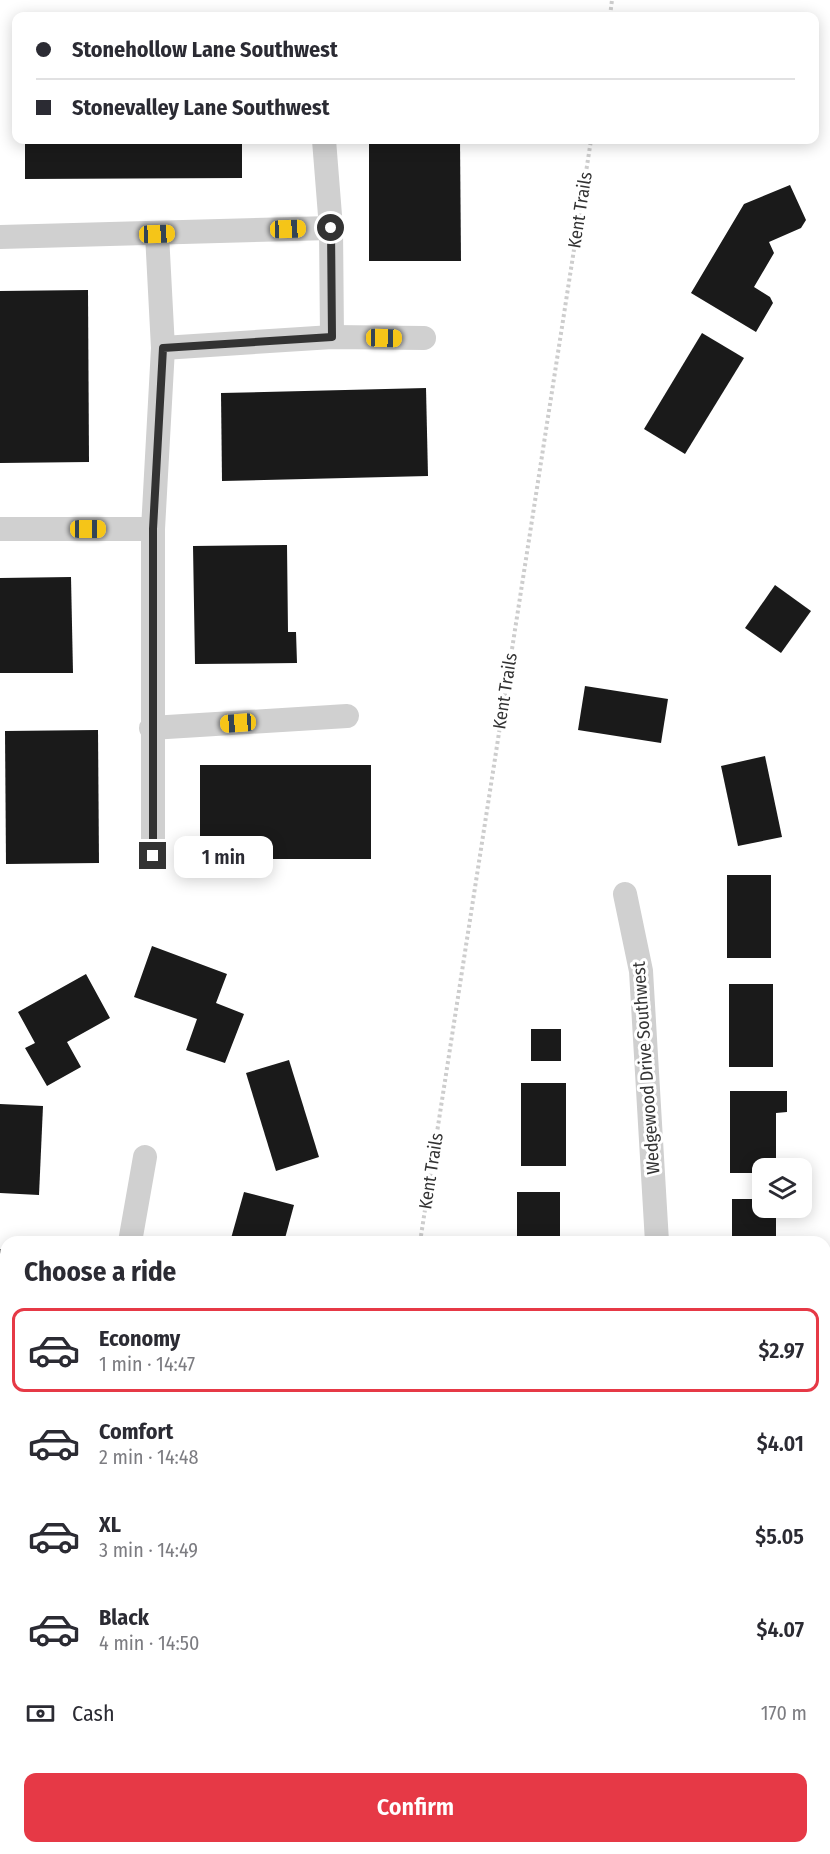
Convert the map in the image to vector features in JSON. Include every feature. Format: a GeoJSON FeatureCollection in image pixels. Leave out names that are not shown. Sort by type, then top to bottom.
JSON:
{"type":"FeatureCollection","features":[{"type":"Feature","properties":{"kind":"street"},"geometry":{"type":"LineString","coordinates":[[324,144],[331,228],[332,337]]}},
{"type":"Feature","properties":{"kind":"street"},"geometry":{"type":"LineString","coordinates":[[0,237],[331,228]]}},
{"type":"Feature","properties":{"kind":"street"},"geometry":{"type":"LineString","coordinates":[[153,856],[151,728],[153,529],[163,348],[157,234]]}},
{"type":"Feature","properties":{"kind":"street"},"geometry":{"type":"LineString","coordinates":[[163,348],[332,337],[424,338]]}},
{"type":"Feature","properties":{"kind":"street"},"geometry":{"type":"LineString","coordinates":[[0,529],[153,529]]}},
{"type":"Feature","properties":{"kind":"street"},"geometry":{"type":"LineString","coordinates":[[151,728],[347,716]]}},
{"type":"Feature","properties":{"kind":"street","name":"Wedgewood Drive Southwest"},"geometry":{"type":"LineString","coordinates":[[625,894],[641,971],[657,1236]]}},
{"type":"Feature","properties":{"kind":"street"},"geometry":{"type":"LineString","coordinates":[[131,1236],[145,1157]]}},
{"type":"Feature","properties":{"kind":"path","name":"Kent Trails"},"geometry":{"type":"LineString","coordinates":[[421,1236],[590,144]]}},
{"type":"Feature","properties":{"kind":"building"},"geometry":{"type":"Polygon","coordinates":[[[25,144],[242,144],[242,178],[25,179],[25,144]]]}},
{"type":"Feature","properties":{"kind":"building"},"geometry":{"type":"Polygon","coordinates":[[[369,144],[460,144],[461,261],[369,261],[369,144]]]}},
{"type":"Feature","properties":{"kind":"building"},"geometry":{"type":"Polygon","coordinates":[[[790,185],[806,220],[801,228],[769,242],[774,253],[754,287],[770,297],[773,303],[756,332],[691,293],[744,204],[790,185]]]}},
{"type":"Feature","properties":{"kind":"building"},"geometry":{"type":"Polygon","coordinates":[[[88,290],[89,462],[0,463],[0,291],[88,290]]]}},
{"type":"Feature","properties":{"kind":"building"},"geometry":{"type":"Polygon","coordinates":[[[702,333],[744,358],[685,454],[644,429],[702,333]]]}},
{"type":"Feature","properties":{"kind":"building"},"geometry":{"type":"Polygon","coordinates":[[[426,388],[428,476],[222,481],[221,393],[426,388]]]}},
{"type":"Feature","properties":{"kind":"building"},"geometry":{"type":"Polygon","coordinates":[[[287,545],[288,632],[296,632],[297,663],[195,664],[193,546],[287,545]]]}},
{"type":"Feature","properties":{"kind":"building"},"geometry":{"type":"Polygon","coordinates":[[[71,577],[73,673],[0,673],[0,578],[71,577]]]}},
{"type":"Feature","properties":{"kind":"building"},"geometry":{"type":"Polygon","coordinates":[[[775,585],[811,611],[781,653],[745,628],[775,585]]]}},
{"type":"Feature","properties":{"kind":"building"},"geometry":{"type":"Polygon","coordinates":[[[585,686],[668,699],[661,743],[578,730],[585,686]]]}},
{"type":"Feature","properties":{"kind":"building"},"geometry":{"type":"Polygon","coordinates":[[[98,730],[99,863],[6,864],[5,731],[98,730]]]}},
{"type":"Feature","properties":{"kind":"building"},"geometry":{"type":"Polygon","coordinates":[[[765,756],[782,837],[738,846],[721,766],[765,756]]]}},
{"type":"Feature","properties":{"kind":"building"},"geometry":{"type":"Polygon","coordinates":[[[200,765],[371,765],[371,859],[200,859],[200,765]]]}},
{"type":"Feature","properties":{"kind":"building"},"geometry":{"type":"Polygon","coordinates":[[[727,875],[771,875],[771,958],[727,958],[727,875]]]}},
{"type":"Feature","properties":{"kind":"building"},"geometry":{"type":"Polygon","coordinates":[[[152,946],[227,974],[216,1003],[244,1014],[225,1063],[186,1050],[197,1019],[134,997],[152,946]]]}},
{"type":"Feature","properties":{"kind":"building"},"geometry":{"type":"Polygon","coordinates":[[[86,974],[110,1018],[67,1042],[81,1067],[47,1086],[25,1048],[35,1043],[18,1012],[86,974]]]}},
{"type":"Feature","properties":{"kind":"building"},"geometry":{"type":"Polygon","coordinates":[[[729,984],[773,984],[773,1067],[729,1067],[729,984]]]}},
{"type":"Feature","properties":{"kind":"building"},"geometry":{"type":"Polygon","coordinates":[[[531,1029],[561,1029],[561,1061],[531,1061],[531,1029]]]}},
{"type":"Feature","properties":{"kind":"building"},"geometry":{"type":"Polygon","coordinates":[[[289,1060],[319,1157],[276,1171],[246,1073],[289,1060]]]}},
{"type":"Feature","properties":{"kind":"building"},"geometry":{"type":"Polygon","coordinates":[[[521,1083],[566,1083],[566,1166],[521,1166],[521,1083]]]}},
{"type":"Feature","properties":{"kind":"building"},"geometry":{"type":"Polygon","coordinates":[[[730,1091],[787,1091],[787,1112],[776,1113],[776,1158],[752,1158],[752,1173],[730,1173],[730,1091]]]}},
{"type":"Feature","properties":{"kind":"building"},"geometry":{"type":"Polygon","coordinates":[[[0,1104],[43,1106],[39,1195],[0,1193],[0,1104]]]}},
{"type":"Feature","properties":{"kind":"building"},"geometry":{"type":"Polygon","coordinates":[[[244,1192],[294,1205],[286,1236],[232,1236],[244,1192]]]}},
{"type":"Feature","properties":{"kind":"building"},"geometry":{"type":"Polygon","coordinates":[[[517,1192],[560,1192],[560,1236],[517,1236],[517,1192]]]}},
{"type":"Feature","properties":{"kind":"building"},"geometry":{"type":"Polygon","coordinates":[[[732,1199],[752,1199],[752,1218],[776,1218],[776,1236],[732,1236],[732,1199]]]}},
{"type":"Feature","properties":{"kind":"route"},"geometry":{"type":"LineString","coordinates":[[153,856],[151,728],[153,529],[163,348],[332,337],[331,228]]}}]}
